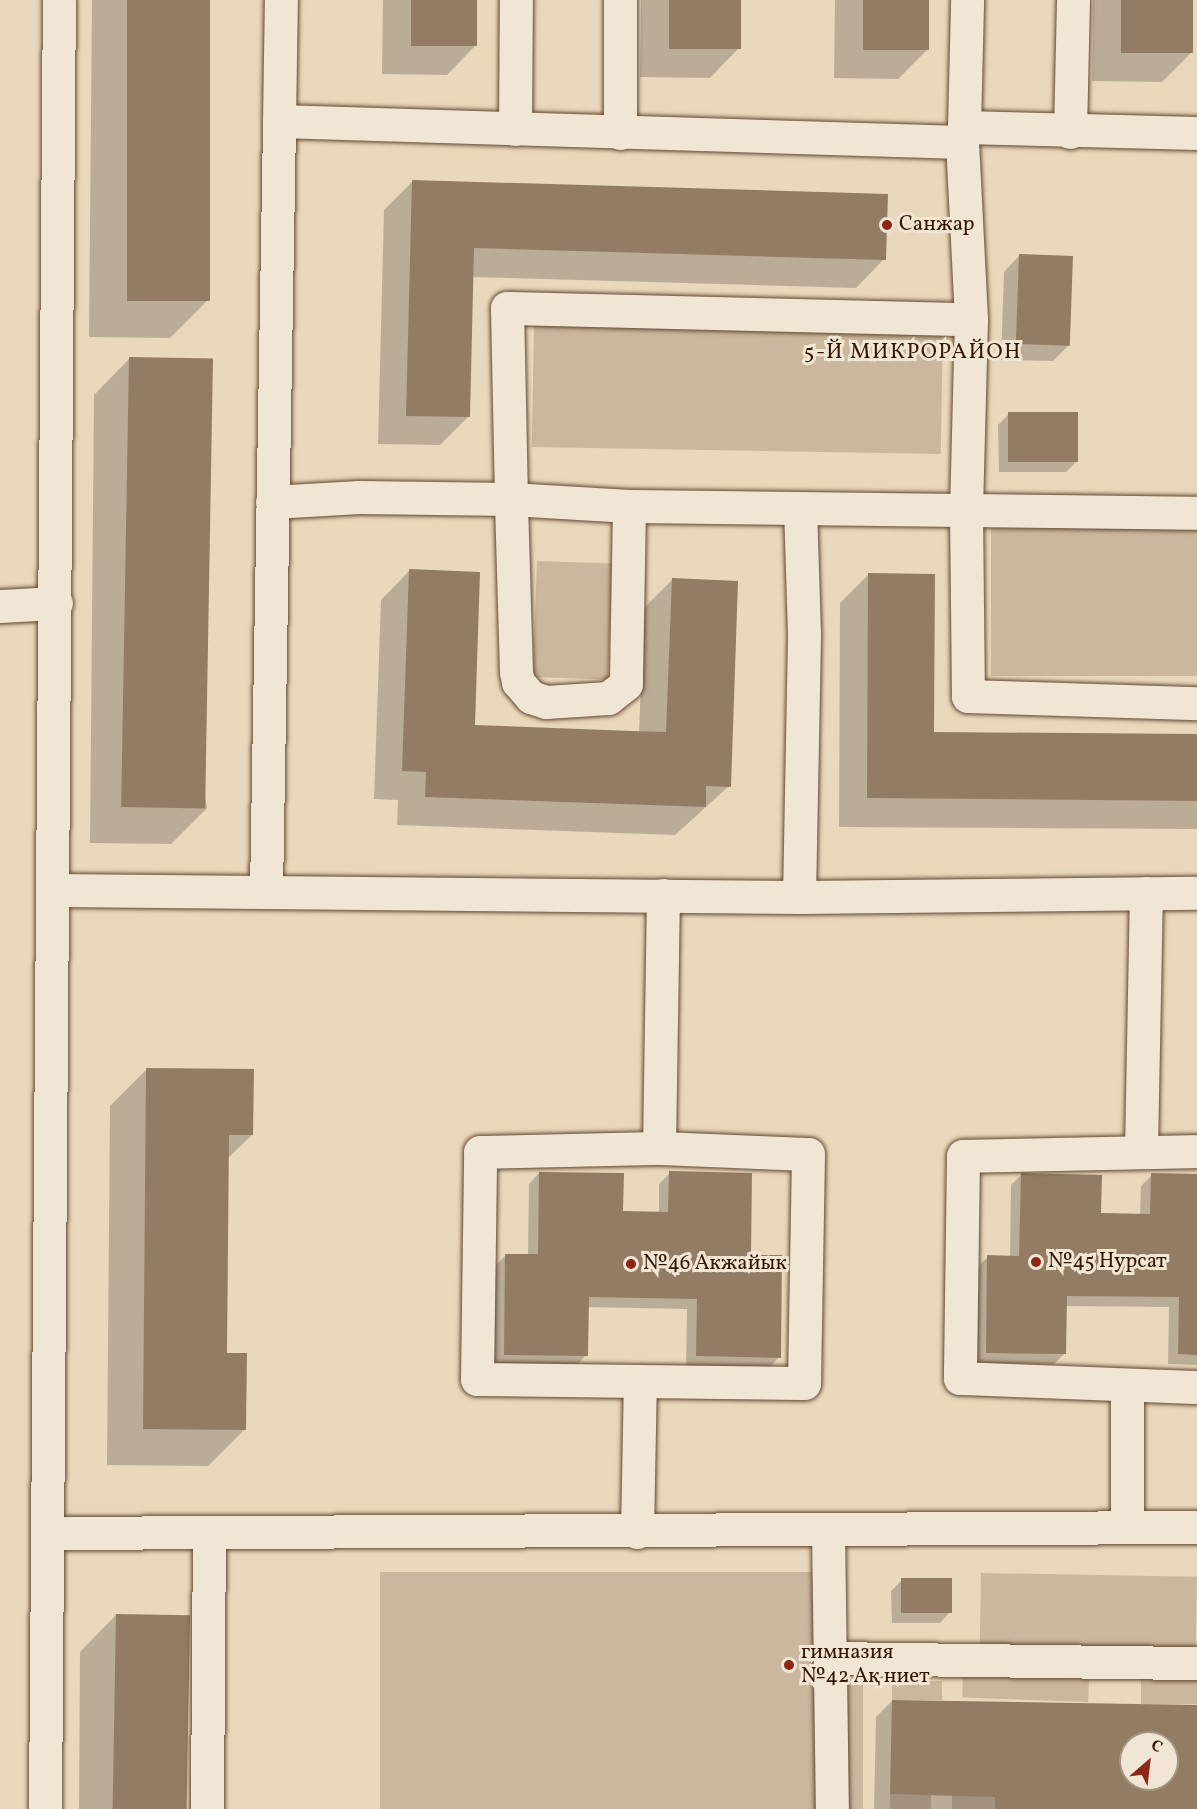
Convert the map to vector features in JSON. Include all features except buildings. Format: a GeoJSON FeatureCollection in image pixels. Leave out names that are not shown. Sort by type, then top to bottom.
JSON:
{"type":"FeatureCollection","features":[{"type":"Feature","properties":{"kind":"lane"},"geometry":{"type":"LineString","coordinates":[[45,1809],[54,890],[59,0]]}},
{"type":"Feature","properties":{"kind":"lane"},"geometry":{"type":"LineString","coordinates":[[266,892],[281,0]]}},
{"type":"Feature","properties":{"kind":"lane"},"geometry":{"type":"LineString","coordinates":[[514,129],[516,0]]}},
{"type":"Feature","properties":{"kind":"lane"},"geometry":{"type":"LineString","coordinates":[[620,0],[620,133]]}},
{"type":"Feature","properties":{"kind":"lane"},"geometry":{"type":"LineString","coordinates":[[967,0],[963,135],[970,319],[966,510],[968,696],[1197,703]]}},
{"type":"Feature","properties":{"kind":"lane"},"geometry":{"type":"LineString","coordinates":[[1070,132],[1073,0]]}},
{"type":"Feature","properties":{"kind":"lane"},"geometry":{"type":"LineString","coordinates":[[279,121],[620,133],[963,135],[1070,132],[1197,133]]}},
{"type":"Feature","properties":{"kind":"lane"},"geometry":{"type":"LineString","coordinates":[[629,506],[626,684],[608,698],[546,702],[524,690],[516,672],[507,308],[970,319]]}},
{"type":"Feature","properties":{"kind":"lane"},"geometry":{"type":"LineString","coordinates":[[272,502],[359,497],[511,499],[629,506],[800,510],[1197,513]]}},
{"type":"Feature","properties":{"kind":"lane"},"geometry":{"type":"LineString","coordinates":[[800,510],[804,634],[800,897]]}},
{"type":"Feature","properties":{"kind":"lane"},"geometry":{"type":"LineString","coordinates":[[0,606],[56,603]]}},
{"type":"Feature","properties":{"kind":"lane"},"geometry":{"type":"LineString","coordinates":[[54,890],[800,897],[1197,892]]}},
{"type":"Feature","properties":{"kind":"lane"},"geometry":{"type":"LineString","coordinates":[[1141,1150],[1146,893]]}},
{"type":"Feature","properties":{"kind":"lane"},"geometry":{"type":"LineString","coordinates":[[659,1148],[663,895]]}},
{"type":"Feature","properties":{"kind":"lane"},"geometry":{"type":"LineString","coordinates":[[659,1148],[808,1154],[804,1383],[477,1379],[480,1152],[659,1148]]}},
{"type":"Feature","properties":{"kind":"lane"},"geometry":{"type":"LineString","coordinates":[[1197,1151],[1141,1150],[963,1156],[960,1378],[1127,1387],[1197,1387]]}},
{"type":"Feature","properties":{"kind":"lane"},"geometry":{"type":"LineString","coordinates":[[637,1532],[640,1381]]}},
{"type":"Feature","properties":{"kind":"lane"},"geometry":{"type":"LineString","coordinates":[[1127,1387],[1127,1527]]}},
{"type":"Feature","properties":{"kind":"lane"},"geometry":{"type":"LineString","coordinates":[[48,1533],[637,1532],[1197,1527]]}},
{"type":"Feature","properties":{"kind":"lane"},"geometry":{"type":"LineString","coordinates":[[828,1530],[832,1809]]}},
{"type":"Feature","properties":{"kind":"lane"},"geometry":{"type":"LineString","coordinates":[[207,1809],[209,1532]]}},
{"type":"Feature","properties":{"kind":"lane"},"geometry":{"type":"LineString","coordinates":[[830,1658],[1197,1663]]}},
{"type":"Feature","properties":{"kind":"shaded area"},"geometry":{"type":"Polygon","coordinates":[[[534,322],[943,329],[941,454],[532,447],[534,322]]]}},
{"type":"Feature","properties":{"kind":"shaded area"},"geometry":{"type":"Polygon","coordinates":[[[991,528],[1197,528],[1197,676],[991,676],[991,528]]]}},
{"type":"Feature","properties":{"kind":"shaded area"},"geometry":{"type":"Polygon","coordinates":[[[537,561],[612,564],[608,680],[533,677],[537,561]]]}},
{"type":"Feature","properties":{"kind":"shaded area"},"geometry":{"type":"Polygon","coordinates":[[[380,1572],[818,1572],[818,1809],[380,1809],[380,1572]]]}},
{"type":"Feature","properties":{"kind":"shaded area"},"geometry":{"type":"Polygon","coordinates":[[[981,1573],[1197,1577],[1196,1652],[980,1648],[981,1573]]]}},
{"type":"Feature","properties":{"kind":"shaded area"},"geometry":{"type":"Polygon","coordinates":[[[963,1675],[1089,1679],[1088,1702],[962,1698],[963,1675]]]}},
{"type":"Feature","properties":{"kind":"shaded area"},"geometry":{"type":"Polygon","coordinates":[[[1141,1678],[1197,1678],[1197,1704],[1141,1704],[1141,1678]]]}},
{"type":"Feature","properties":{"kind":"shaded area"},"geometry":{"type":"Polygon","coordinates":[[[845,1680],[863,1680],[863,1809],[845,1809],[845,1680]]]}},
{"type":"Feature","properties":{"kind":"shaded area"},"geometry":{"type":"Polygon","coordinates":[[[892,1681],[942,1681],[942,1700],[892,1700],[892,1681]]]}},
{"type":"Feature","properties":{"kind":"shaded area"},"geometry":{"type":"Polygon","coordinates":[[[890,1794],[931,1795],[931,1809],[890,1809],[890,1794]]]}},
{"type":"Feature","properties":{"kind":"shaded area"},"geometry":{"type":"Polygon","coordinates":[[[952,1795],[995,1797],[995,1809],[952,1809],[952,1795]]]}},
{"type":"Feature","properties":{"kind":"place","name":"Санжар"},"geometry":{"type":"Point","coordinates":[887,225]}},
{"type":"Feature","properties":{"kind":"place","name":"№45 Нурсат"},"geometry":{"type":"Point","coordinates":[1036,1262]}},
{"type":"Feature","properties":{"kind":"place","name":"№46 Акжайык"},"geometry":{"type":"Point","coordinates":[631,1264]}},
{"type":"Feature","properties":{"kind":"place","name":"гимназия №42 Ақ ниет"},"geometry":{"type":"Point","coordinates":[789,1665]}},
{"type":"Feature","properties":{"kind":"district","name":"5-Й МИКРОРАЙОН"},"geometry":{"type":"Point","coordinates":[913,353]}}]}
